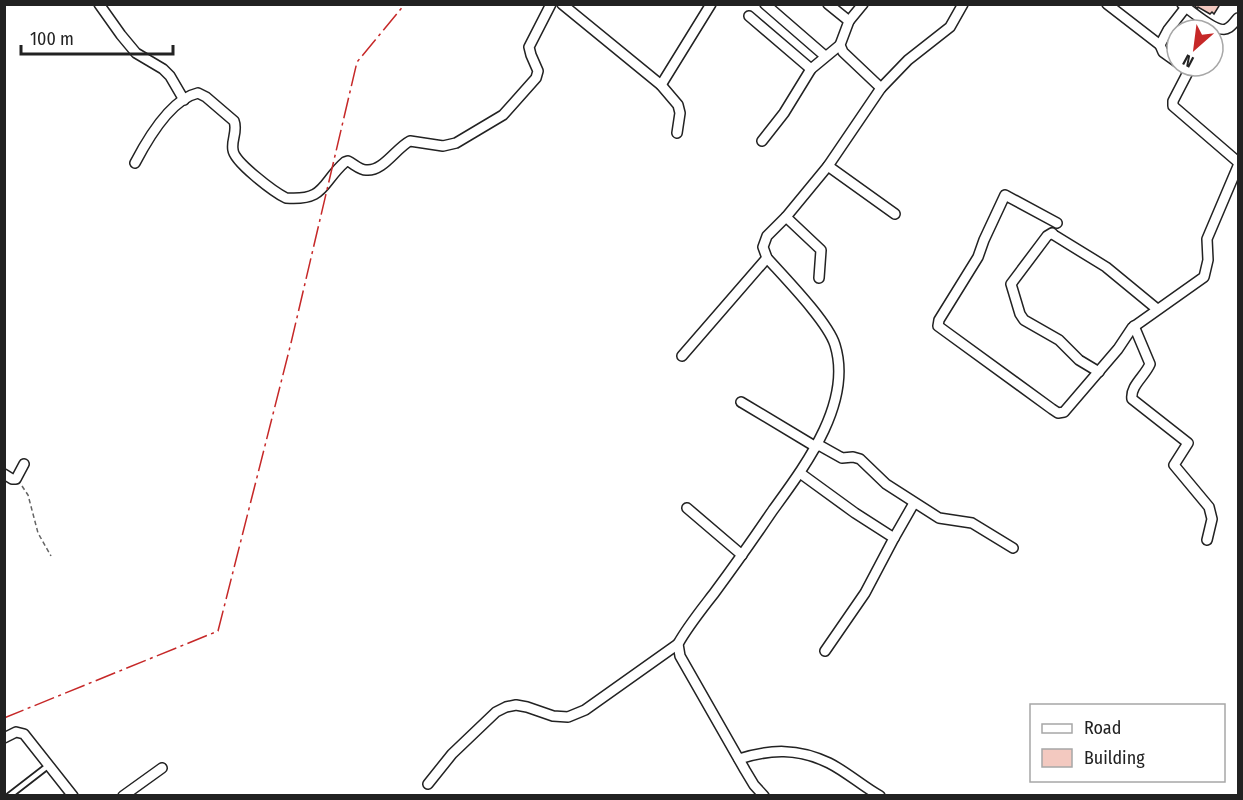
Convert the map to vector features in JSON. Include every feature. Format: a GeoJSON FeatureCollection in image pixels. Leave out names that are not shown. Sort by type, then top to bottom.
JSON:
{"type":"FeatureCollection","features":[{"type":"Feature","properties":{"kind":"street"},"geometry":{"type":"LineString","coordinates":[[99,4],[136,53],[163,69],[170,76],[184,100]]}},
{"type":"Feature","properties":{"kind":"street"},"geometry":{"type":"LineString","coordinates":[[135,163],[154,130],[184,100],[198,93],[234,121],[236,126],[232,146],[236,159],[280,195],[292,199],[315,195],[321,191],[345,162],[348,161],[362,170],[369,170],[382,164],[410,141],[450,146],[503,115],[536,78],[538,71],[530,47],[551,4]]}},
{"type":"Feature","properties":{"kind":"street"},"geometry":{"type":"LineString","coordinates":[[562,4],[661,85],[678,105],[680,113],[677,133]]}},
{"type":"Feature","properties":{"kind":"street"},"geometry":{"type":"LineString","coordinates":[[661,85],[711,4]]}},
{"type":"Feature","properties":{"kind":"street"},"geometry":{"type":"LineString","coordinates":[[765,4],[825,56]]}},
{"type":"Feature","properties":{"kind":"street"},"geometry":{"type":"LineString","coordinates":[[828,4],[849,21]]}},
{"type":"Feature","properties":{"kind":"street"},"geometry":{"type":"LineString","coordinates":[[762,141],[784,112],[811,69],[840,45],[849,21],[863,4]]}},
{"type":"Feature","properties":{"kind":"street"},"geometry":{"type":"LineString","coordinates":[[428,784],[452,754],[496,712],[516,705],[553,716],[568,717],[585,710],[678,644],[800,473],[817,446],[834,403],[839,377],[838,360],[834,342],[821,322],[768,258],[763,248],[767,236],[786,217],[828,166],[881,88],[908,60],[950,27],[963,4]]}},
{"type":"Feature","properties":{"kind":"street"},"geometry":{"type":"LineString","coordinates":[[1107,4],[1160,45],[1165,53]]}},
{"type":"Feature","properties":{"kind":"street"},"geometry":{"type":"LineString","coordinates":[[1160,45],[1184,6],[1215,28],[1222,30],[1228,28],[1239,18]]}},
{"type":"Feature","properties":{"kind":"street"},"geometry":{"type":"LineString","coordinates":[[749,16],[811,69]]}},
{"type":"Feature","properties":{"kind":"street"},"geometry":{"type":"LineString","coordinates":[[840,45],[843,52],[881,88]]}},
{"type":"Feature","properties":{"kind":"street"},"geometry":{"type":"LineString","coordinates":[[1057,223],[1005,195],[978,257],[939,320],[938,326],[1058,412],[1064,412],[1069,409],[1134,326],[1204,277],[1208,260],[1207,239],[1239,164],[1173,106],[1173,101],[1184,78]]}},
{"type":"Feature","properties":{"kind":"street"},"geometry":{"type":"LineString","coordinates":[[828,166],[896,214]]}},
{"type":"Feature","properties":{"kind":"street"},"geometry":{"type":"LineString","coordinates":[[1229,188],[1239,194]]}},
{"type":"Feature","properties":{"kind":"street"},"geometry":{"type":"LineString","coordinates":[[786,217],[821,250],[819,278]]}},
{"type":"Feature","properties":{"kind":"street"},"geometry":{"type":"LineString","coordinates":[[1099,372],[1079,360],[1059,340],[1024,320],[1020,314],[1011,284],[1047,236],[1052,233],[1106,267],[1157,309]]}},
{"type":"Feature","properties":{"kind":"street"},"geometry":{"type":"LineString","coordinates":[[682,356],[768,258]]}},
{"type":"Feature","properties":{"kind":"street"},"geometry":{"type":"LineString","coordinates":[[1134,326],[1150,364],[1133,389],[1132,399],[1188,443],[1174,465],[1209,507],[1212,519],[1207,540]]}},
{"type":"Feature","properties":{"kind":"street"},"geometry":{"type":"LineString","coordinates":[[741,402],[842,458],[860,459],[886,484],[944,520],[972,523],[1012,548]]}},
{"type":"Feature","properties":{"kind":"street"},"geometry":{"type":"LineString","coordinates":[[4,474],[16,479],[24,464]]}},
{"type":"Feature","properties":{"kind":"street"},"geometry":{"type":"LineString","coordinates":[[800,473],[894,538]]}},
{"type":"Feature","properties":{"kind":"street"},"geometry":{"type":"LineString","coordinates":[[825,651],[866,593],[914,503]]}},
{"type":"Feature","properties":{"kind":"street"},"geometry":{"type":"LineString","coordinates":[[687,508],[742,555]]}},
{"type":"Feature","properties":{"kind":"street"},"geometry":{"type":"LineString","coordinates":[[678,644],[680,656],[738,759],[754,785],[764,795]]}},
{"type":"Feature","properties":{"kind":"street"},"geometry":{"type":"LineString","coordinates":[[4,738],[16,732],[24,734],[73,795]]}},
{"type":"Feature","properties":{"kind":"street"},"geometry":{"type":"LineString","coordinates":[[738,759],[762,751],[781,750],[809,755],[830,763],[880,795]]}},
{"type":"Feature","properties":{"kind":"street"},"geometry":{"type":"LineString","coordinates":[[123,795],[162,768]]}},
{"type":"Feature","properties":{"kind":"lane"},"geometry":{"type":"LineString","coordinates":[[9,795],[49,765]]}},
{"type":"Feature","properties":{"kind":"path"},"geometry":{"type":"LineString","coordinates":[[16,479],[28,495],[39,533],[51,556]]}},
{"type":"Feature","properties":{"kind":"building"},"geometry":{"type":"Polygon","coordinates":[[[1194,4],[1218,4],[1219,6],[1214,14],[1212,12],[1210,14],[1198,7],[1197,9],[1194,4]]]}},
{"type":"Feature","properties":{"kind":"power"},"geometry":{"type":"LineString","coordinates":[[4,718],[218,631],[291,343],[357,62],[405,4]]}}]}
